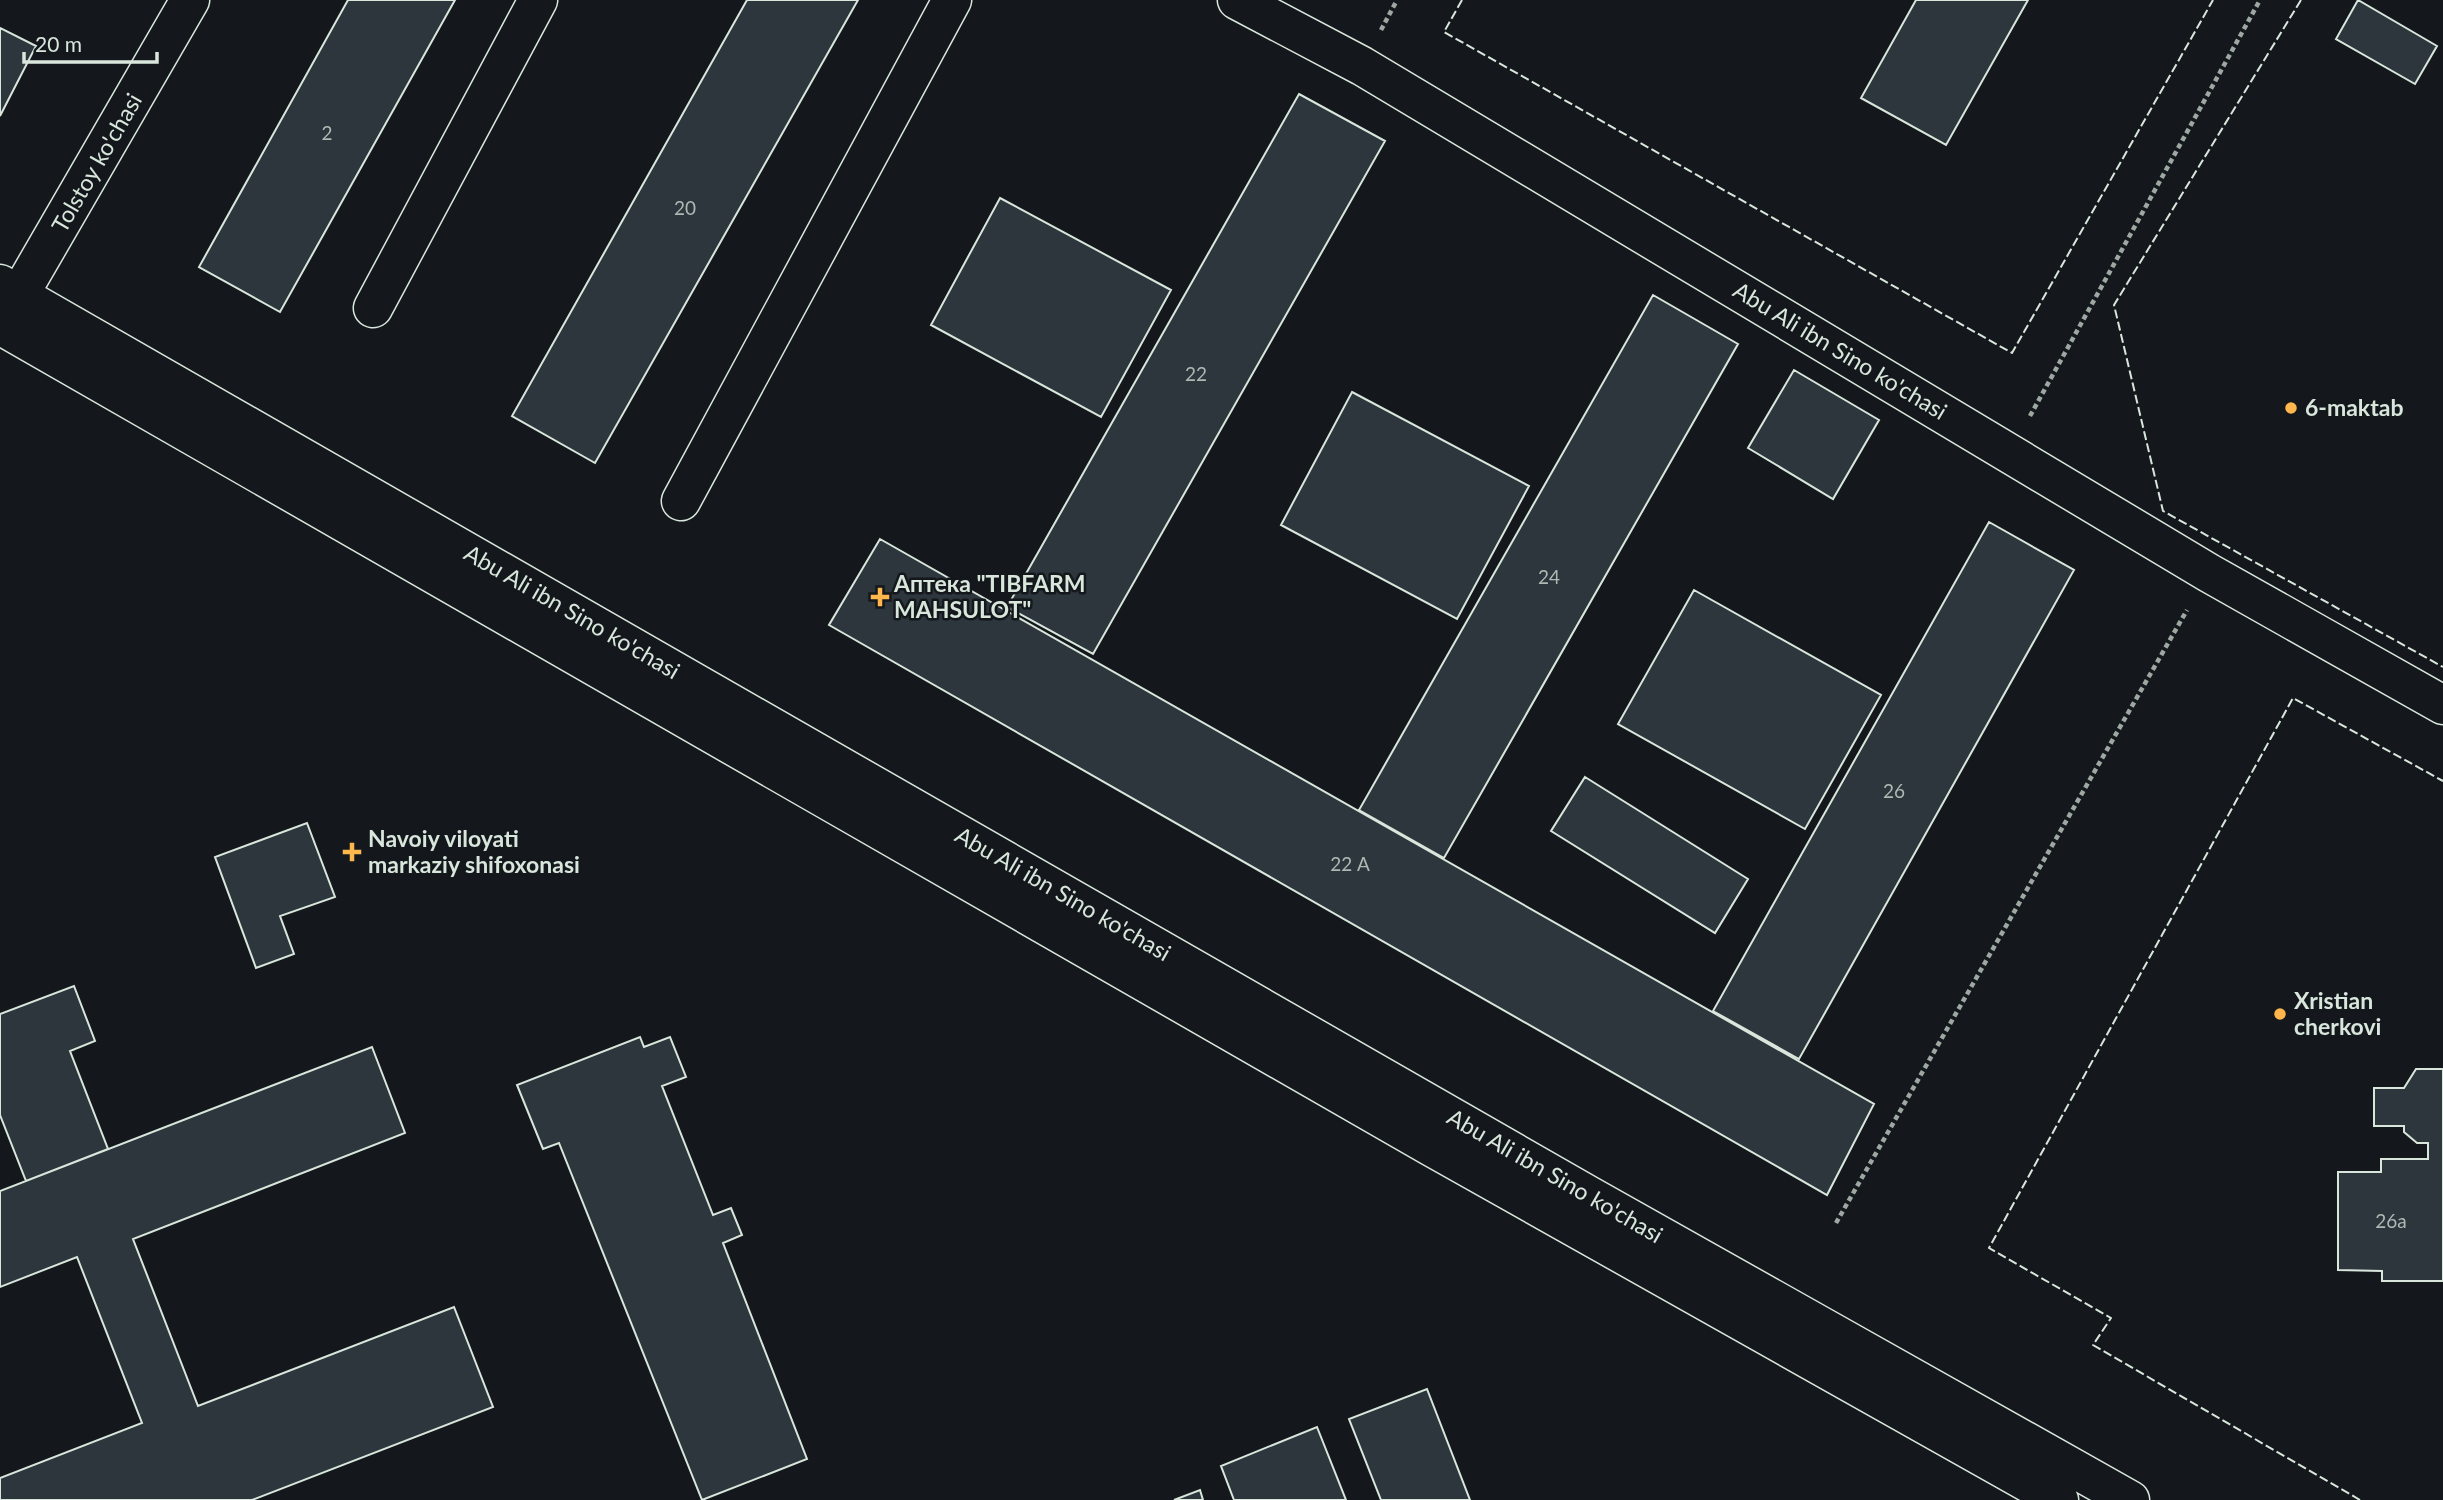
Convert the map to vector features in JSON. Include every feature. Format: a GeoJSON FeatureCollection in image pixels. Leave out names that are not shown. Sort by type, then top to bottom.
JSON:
{"type":"FeatureCollection","features":[{"type":"Feature","properties":{"kind":"street","name":"Tolstoy ko'chasi"},"geometry":{"type":"LineString","coordinates":[[5,307],[190,0]]}},
{"type":"Feature","properties":{"kind":"street"},"geometry":{"type":"LineString","coordinates":[[373,308],[538,0]]}},
{"type":"Feature","properties":{"kind":"street"},"geometry":{"type":"LineString","coordinates":[[681,501],[952,0]]}},
{"type":"Feature","properties":{"kind":"street","name":"Abu Ali ibn Sino ko'chasi"},"geometry":{"type":"LineString","coordinates":[[1237,0],[1362,66],[2209,573],[2443,705]]}},
{"type":"Feature","properties":{"kind":"street","name":"Abu Ali ibn Sino ko'chasi"},"geometry":{"type":"LineString","coordinates":[[5,307],[1430,1146],[2059,1500]]}},
{"type":"Feature","properties":{"kind":"street","name":"Abu Ali ibn Sino ko'chasi"},"geometry":{"type":"LineString","coordinates":[[5,307],[2130,1500]]}},
{"type":"Feature","properties":{"kind":"path"},"geometry":{"type":"LineString","coordinates":[[2009,452],[2260,0]]}},
{"type":"Feature","properties":{"kind":"path"},"geometry":{"type":"LineString","coordinates":[[1836,1223],[2209,573]]}},
{"type":"Feature","properties":{"kind":"building"},"geometry":{"type":"Polygon","coordinates":[[[348,0],[455,0],[280,312],[199,267],[348,0]]]}},
{"type":"Feature","properties":{"kind":"building"},"geometry":{"type":"Polygon","coordinates":[[[747,0],[858,0],[595,463],[512,416],[747,0]]]}},
{"type":"Feature","properties":{"kind":"building"},"geometry":{"type":"Polygon","coordinates":[[[1916,0],[2028,0],[1946,145],[1861,98],[1916,0]]]}},
{"type":"Feature","properties":{"kind":"building"},"geometry":{"type":"Polygon","coordinates":[[[2358,0],[2437,46],[2415,84],[2336,39],[2358,0]]]}},
{"type":"Feature","properties":{"kind":"building"},"geometry":{"type":"Polygon","coordinates":[[[0,28],[36,46],[0,116],[0,28]]]}},
{"type":"Feature","properties":{"kind":"building"},"geometry":{"type":"Polygon","coordinates":[[[1299,94],[1385,141],[1093,654],[1007,607],[1299,94]]]}},
{"type":"Feature","properties":{"kind":"building"},"geometry":{"type":"Polygon","coordinates":[[[1000,198],[1171,290],[1101,417],[931,325],[1000,198]]]}},
{"type":"Feature","properties":{"kind":"building"},"geometry":{"type":"Polygon","coordinates":[[[1653,295],[1738,344],[1444,858],[1359,810],[1653,295]]]}},
{"type":"Feature","properties":{"kind":"building"},"geometry":{"type":"Polygon","coordinates":[[[1794,370],[1879,420],[1833,499],[1748,448],[1794,370]]]}},
{"type":"Feature","properties":{"kind":"building"},"geometry":{"type":"Polygon","coordinates":[[[1352,392],[1529,486],[1457,619],[1281,525],[1352,392]]]}},
{"type":"Feature","properties":{"kind":"building"},"geometry":{"type":"Polygon","coordinates":[[[1989,522],[2074,570],[1799,1059],[1713,1011],[1989,522]]]}},
{"type":"Feature","properties":{"kind":"building"},"geometry":{"type":"Polygon","coordinates":[[[880,539],[1874,1104],[1827,1195],[829,625],[880,539]]]}},
{"type":"Feature","properties":{"kind":"building"},"geometry":{"type":"Polygon","coordinates":[[[1694,590],[1881,695],[1805,829],[1618,724],[1694,590]]]}},
{"type":"Feature","properties":{"kind":"building"},"geometry":{"type":"Polygon","coordinates":[[[1585,777],[1748,879],[1715,933],[1551,831],[1585,777]]]}},
{"type":"Feature","properties":{"kind":"building"},"geometry":{"type":"Polygon","coordinates":[[[307,823],[335,897],[280,916],[294,954],[256,968],[215,857],[307,823]]]}},
{"type":"Feature","properties":{"kind":"building"},"geometry":{"type":"Polygon","coordinates":[[[74,986],[95,1041],[70,1051],[108,1149],[26,1181],[0,1115],[0,1014],[74,986]]]}},
{"type":"Feature","properties":{"kind":"building"},"geometry":{"type":"Polygon","coordinates":[[[640,1037],[644,1047],[670,1037],[686,1077],[662,1086],[713,1215],[731,1208],[742,1235],[723,1243],[807,1459],[702,1500],[559,1143],[543,1149],[517,1085],[640,1037]]]}},
{"type":"Feature","properties":{"kind":"building"},"geometry":{"type":"Polygon","coordinates":[[[372,1047],[405,1133],[133,1239],[198,1406],[454,1307],[493,1407],[252,1500],[0,1500],[0,1478],[142,1423],[77,1257],[0,1287],[0,1191],[372,1047]]]}},
{"type":"Feature","properties":{"kind":"building"},"geometry":{"type":"Polygon","coordinates":[[[2416,1069],[2443,1069],[2443,1281],[2382,1281],[2382,1271],[2338,1270],[2338,1172],[2381,1172],[2381,1159],[2428,1159],[2428,1143],[2417,1143],[2404,1132],[2404,1126],[2374,1126],[2374,1088],[2404,1088],[2416,1069]]]}},
{"type":"Feature","properties":{"kind":"building"},"geometry":{"type":"Polygon","coordinates":[[[1427,1389],[1470,1500],[1381,1500],[1349,1419],[1427,1389]]]}},
{"type":"Feature","properties":{"kind":"building"},"geometry":{"type":"Polygon","coordinates":[[[1317,1427],[1346,1500],[1234,1500],[1221,1466],[1317,1427]]]}},
{"type":"Feature","properties":{"kind":"building"},"geometry":{"type":"Polygon","coordinates":[[[1200,1490],[1203,1500],[1174,1500],[1200,1490]]]}},
{"type":"Feature","properties":{"kind":"fence"},"geometry":{"type":"LineString","coordinates":[[1462,0],[1444,32],[2012,353],[2213,0]]}},
{"type":"Feature","properties":{"kind":"fence"},"geometry":{"type":"LineString","coordinates":[[2301,0],[2114,305],[2163,511],[2443,667]]}},
{"type":"Feature","properties":{"kind":"fence"},"geometry":{"type":"LineString","coordinates":[[2360,1500],[2093,1345],[2111,1318],[1989,1248],[2293,698],[2443,781]]}},
{"type":"Feature","properties":{"kind":"place","name":"6-maktab"},"geometry":{"type":"Point","coordinates":[2291,408]}},
{"type":"Feature","properties":{"kind":"place","name":"Аптека \"TIBFARM MAHSULOT\""},"geometry":{"type":"Point","coordinates":[880,597]}},
{"type":"Feature","properties":{"kind":"place","name":"Navoiy viloyati markaziy shifoxonasi"},"geometry":{"type":"Point","coordinates":[352,852]}},
{"type":"Feature","properties":{"kind":"place","name":"Xristian cherkovi"},"geometry":{"type":"Point","coordinates":[2280,1014]}}]}
